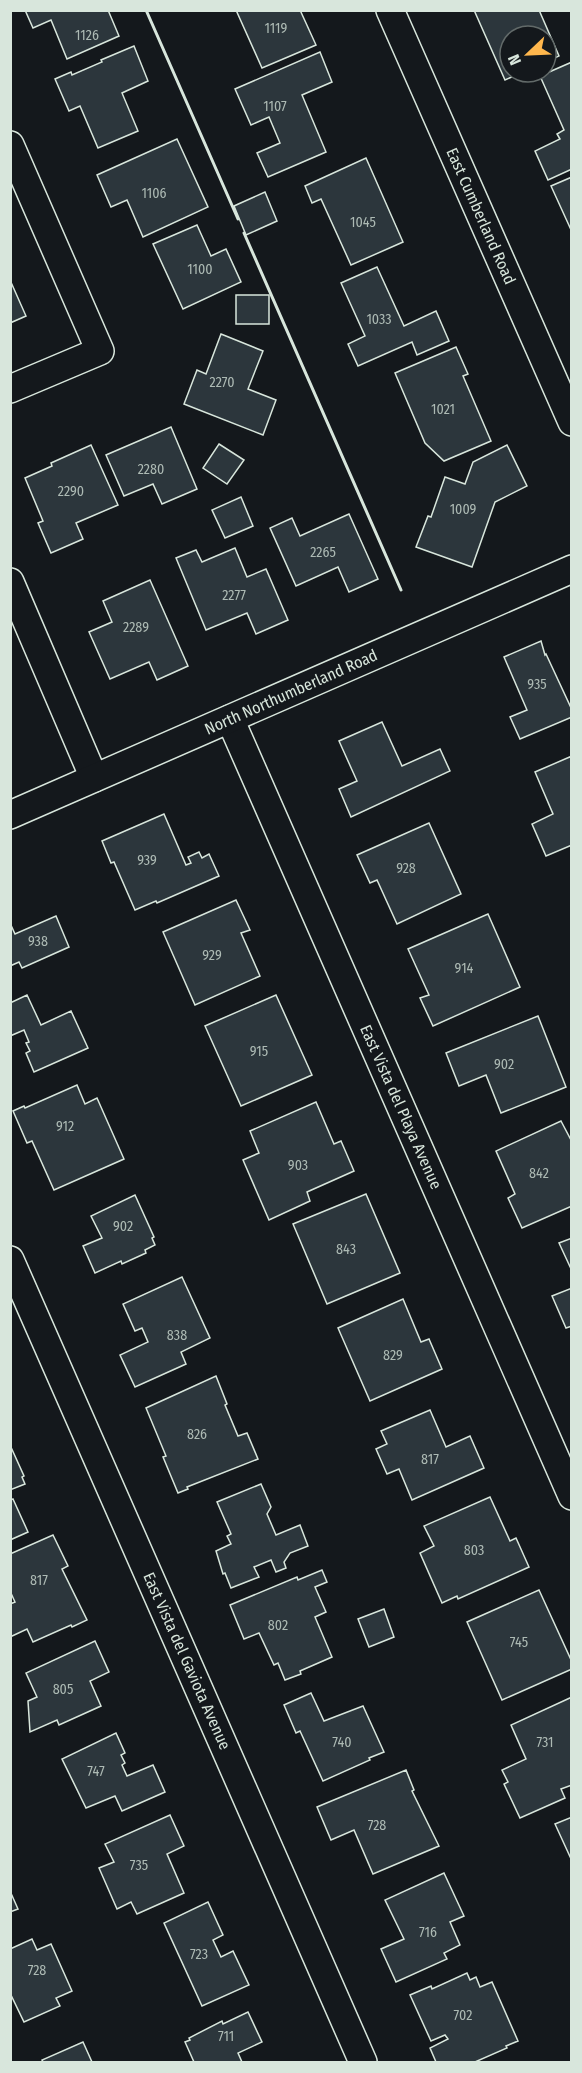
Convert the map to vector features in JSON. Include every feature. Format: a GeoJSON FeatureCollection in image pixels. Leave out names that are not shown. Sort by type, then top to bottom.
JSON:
{"type":"FeatureCollection","features":[{"type":"Feature","properties":{"kind":"street","name":"East Cumberland Road"},"geometry":{"type":"LineString","coordinates":[[390,10],[572,422]]}},
{"type":"Feature","properties":{"kind":"street"},"geometry":{"type":"LineString","coordinates":[[10,145],[100,351],[10,389]]}},
{"type":"Feature","properties":{"kind":"street","name":"North Northumberland Road"},"geometry":{"type":"LineString","coordinates":[[10,815],[572,569]]}},
{"type":"Feature","properties":{"kind":"street"},"geometry":{"type":"LineString","coordinates":[[10,582],[94,778]]}},
{"type":"Feature","properties":{"kind":"street","name":"East Vista del Playa Avenue"},"geometry":{"type":"LineString","coordinates":[[230,719],[572,1496]]}},
{"type":"Feature","properties":{"kind":"street","name":"East Vista del Gaviota Avenue"},"geometry":{"type":"LineString","coordinates":[[10,1260],[363,2062]]}},
{"type":"Feature","properties":{"kind":"building"},"geometry":{"type":"Polygon","coordinates":[[[25,10],[108,10],[119,36],[67,59],[51,20],[33,28],[25,10]]]}},
{"type":"Feature","properties":{"kind":"building"},"geometry":{"type":"Polygon","coordinates":[[[236,10],[300,10],[316,45],[262,68],[236,10]]]}},
{"type":"Feature","properties":{"kind":"building"},"geometry":{"type":"Polygon","coordinates":[[[474,10],[539,10],[545,24],[498,24],[498,64],[474,10]]]}},
{"type":"Feature","properties":{"kind":"building"},"geometry":{"type":"Polygon","coordinates":[[[134,46],[148,81],[122,93],[138,131],[98,148],[80,106],[69,111],[55,79],[71,72],[72,75],[134,46]]]}},
{"type":"Feature","properties":{"kind":"building"},"geometry":{"type":"Polygon","coordinates":[[[320,52],[332,82],[302,95],[326,152],[268,177],[257,153],[280,143],[269,117],[251,125],[235,89],[320,52]]]}},
{"type":"Feature","properties":{"kind":"building"},"geometry":{"type":"Polygon","coordinates":[[[572,62],[572,169],[548,180],[535,151],[560,139],[557,134],[564,130],[544,84],[558,84],[558,68],[572,62]]]}},
{"type":"Feature","properties":{"kind":"building"},"geometry":{"type":"Polygon","coordinates":[[[177,139],[208,207],[143,237],[127,200],[111,207],[97,175],[177,139]]]}},
{"type":"Feature","properties":{"kind":"building"},"geometry":{"type":"Polygon","coordinates":[[[366,158],[403,242],[351,265],[321,199],[312,203],[305,186],[366,158]]]}},
{"type":"Feature","properties":{"kind":"building"},"geometry":{"type":"Polygon","coordinates":[[[572,177],[572,232],[551,186],[572,177]]]}},
{"type":"Feature","properties":{"kind":"building"},"geometry":{"type":"Polygon","coordinates":[[[265,192],[277,221],[246,235],[234,206],[265,192]]]}},
{"type":"Feature","properties":{"kind":"building"},"geometry":{"type":"Polygon","coordinates":[[[197,225],[211,256],[226,249],[241,282],[183,309],[153,244],[197,225]]]}},
{"type":"Feature","properties":{"kind":"building"},"geometry":{"type":"Polygon","coordinates":[[[377,267],[404,326],[436,311],[449,341],[417,355],[412,342],[358,366],[348,344],[365,336],[341,283],[377,267]]]}},
{"type":"Feature","properties":{"kind":"building"},"geometry":{"type":"Polygon","coordinates":[[[10,280],[26,316],[10,323],[10,280]]]}},
{"type":"Feature","properties":{"kind":"building"},"geometry":{"type":"Polygon","coordinates":[[[236,295],[269,295],[269,324],[236,324],[236,295]]]}},
{"type":"Feature","properties":{"kind":"building"},"geometry":{"type":"Polygon","coordinates":[[[221,334],[263,351],[248,389],[276,400],[263,435],[184,404],[197,370],[206,374],[221,334]]]}},
{"type":"Feature","properties":{"kind":"building"},"geometry":{"type":"Polygon","coordinates":[[[456,347],[468,374],[463,376],[491,441],[444,461],[425,443],[395,373],[456,347]]]}},
{"type":"Feature","properties":{"kind":"building"},"geometry":{"type":"Polygon","coordinates":[[[171,427],[197,489],[162,504],[153,484],[124,496],[106,455],[171,427]]]}},
{"type":"Feature","properties":{"kind":"building"},"geometry":{"type":"Polygon","coordinates":[[[219,444],[244,460],[227,484],[203,468],[219,444]]]}},
{"type":"Feature","properties":{"kind":"building"},"geometry":{"type":"Polygon","coordinates":[[[91,445],[118,505],[76,523],[83,539],[51,553],[38,523],[43,521],[25,478],[91,445]]]}},
{"type":"Feature","properties":{"kind":"building"},"geometry":{"type":"Polygon","coordinates":[[[507,445],[527,486],[495,502],[472,567],[416,547],[428,516],[431,517],[445,477],[465,484],[473,462],[507,445]]]}},
{"type":"Feature","properties":{"kind":"building"},"geometry":{"type":"Polygon","coordinates":[[[241,497],[253,526],[225,538],[212,510],[241,497]]]}},
{"type":"Feature","properties":{"kind":"building"},"geometry":{"type":"Polygon","coordinates":[[[349,514],[378,579],[349,592],[338,567],[296,586],[270,528],[292,518],[300,536],[349,514]]]}},
{"type":"Feature","properties":{"kind":"building"},"geometry":{"type":"Polygon","coordinates":[[[235,548],[247,577],[266,569],[288,620],[256,634],[247,613],[206,630],[176,558],[196,550],[202,562],[235,548]]]}},
{"type":"Feature","properties":{"kind":"building"},"geometry":{"type":"Polygon","coordinates":[[[150,580],[188,666],[157,680],[149,662],[110,679],[89,632],[112,622],[103,601],[150,580]]]}},
{"type":"Feature","properties":{"kind":"building"},"geometry":{"type":"Polygon","coordinates":[[[541,641],[545,655],[572,710],[572,717],[520,739],[510,717],[527,710],[504,657],[541,641]]]}},
{"type":"Feature","properties":{"kind":"building"},"geometry":{"type":"Polygon","coordinates":[[[382,722],[402,766],[440,749],[450,771],[351,817],[339,789],[357,781],[339,741],[382,722]]]}},
{"type":"Feature","properties":{"kind":"building"},"geometry":{"type":"Polygon","coordinates":[[[572,756],[572,845],[546,856],[532,824],[553,814],[535,772],[572,756]]]}},
{"type":"Feature","properties":{"kind":"building"},"geometry":{"type":"Polygon","coordinates":[[[164,814],[186,865],[191,863],[188,857],[199,852],[202,858],[209,854],[219,876],[135,910],[102,841],[164,814]]]}},
{"type":"Feature","properties":{"kind":"building"},"geometry":{"type":"Polygon","coordinates":[[[429,823],[461,894],[397,924],[377,880],[370,883],[357,855],[429,823]]]}},
{"type":"Feature","properties":{"kind":"building"},"geometry":{"type":"Polygon","coordinates":[[[236,900],[250,930],[241,933],[260,976],[195,1005],[163,932],[236,900]]]}},
{"type":"Feature","properties":{"kind":"building"},"geometry":{"type":"Polygon","coordinates":[[[488,914],[520,987],[433,1026],[420,998],[429,995],[408,949],[488,914]]]}},
{"type":"Feature","properties":{"kind":"building"},"geometry":{"type":"Polygon","coordinates":[[[56,916],[69,947],[22,968],[19,962],[10,966],[10,923],[15,934],[56,916]]]}},
{"type":"Feature","properties":{"kind":"building"},"geometry":{"type":"Polygon","coordinates":[[[27,995],[41,1025],[71,1011],[88,1048],[34,1072],[26,1053],[30,1051],[24,1030],[10,1036],[10,1003],[27,995]]]}},
{"type":"Feature","properties":{"kind":"building"},"geometry":{"type":"Polygon","coordinates":[[[276,995],[312,1075],[241,1106],[205,1026],[276,995]]]}},
{"type":"Feature","properties":{"kind":"building"},"geometry":{"type":"Polygon","coordinates":[[[538,1016],[566,1087],[501,1113],[486,1075],[459,1086],[446,1053],[538,1016]]]}},
{"type":"Feature","properties":{"kind":"building"},"geometry":{"type":"Polygon","coordinates":[[[77,1085],[85,1104],[97,1098],[124,1159],[54,1190],[32,1141],[27,1143],[13,1111],[77,1085]]]}},
{"type":"Feature","properties":{"kind":"building"},"geometry":{"type":"Polygon","coordinates":[[[316,1102],[334,1144],[341,1141],[354,1171],[307,1192],[310,1201],[269,1220],[243,1160],[259,1153],[250,1131],[316,1102]]]}},
{"type":"Feature","properties":{"kind":"building"},"geometry":{"type":"Polygon","coordinates":[[[561,1121],[572,1142],[572,1206],[522,1228],[508,1198],[515,1194],[496,1151],[561,1121]]]}},
{"type":"Feature","properties":{"kind":"building"},"geometry":{"type":"Polygon","coordinates":[[[366,1194],[400,1273],[327,1304],[293,1224],[366,1194]]]}},
{"type":"Feature","properties":{"kind":"building"},"geometry":{"type":"Polygon","coordinates":[[[135,1195],[154,1237],[152,1238],[155,1245],[145,1250],[146,1253],[95,1273],[83,1246],[102,1238],[91,1216],[135,1195]]]}},
{"type":"Feature","properties":{"kind":"building"},"geometry":{"type":"Polygon","coordinates":[[[572,1238],[572,1271],[559,1243],[572,1238]]]}},
{"type":"Feature","properties":{"kind":"building"},"geometry":{"type":"Polygon","coordinates":[[[182,1277],[210,1338],[181,1352],[186,1364],[135,1387],[120,1355],[148,1342],[142,1328],[135,1331],[123,1304],[182,1277]]]}},
{"type":"Feature","properties":{"kind":"building"},"geometry":{"type":"Polygon","coordinates":[[[572,1288],[572,1326],[566,1328],[552,1296],[572,1288]]]}},
{"type":"Feature","properties":{"kind":"building"},"geometry":{"type":"Polygon","coordinates":[[[403,1299],[421,1342],[429,1339],[442,1369],[370,1401],[338,1328],[403,1299]]]}},
{"type":"Feature","properties":{"kind":"building"},"geometry":{"type":"Polygon","coordinates":[[[216,1376],[238,1436],[247,1433],[258,1459],[187,1487],[188,1489],[178,1493],[163,1457],[166,1456],[146,1408],[216,1376]]]}},
{"type":"Feature","properties":{"kind":"building"},"geometry":{"type":"Polygon","coordinates":[[[430,1410],[446,1447],[470,1436],[484,1468],[412,1500],[399,1469],[387,1474],[376,1449],[387,1444],[381,1431],[430,1410]]]}},
{"type":"Feature","properties":{"kind":"building"},"geometry":{"type":"Polygon","coordinates":[[[10,1445],[24,1476],[22,1477],[25,1484],[10,1490],[10,1445]]]}},
{"type":"Feature","properties":{"kind":"building"},"geometry":{"type":"Polygon","coordinates":[[[261,1484],[271,1507],[267,1514],[276,1535],[300,1525],[308,1546],[290,1553],[284,1562],[286,1568],[276,1572],[271,1560],[254,1567],[259,1577],[231,1588],[225,1573],[223,1574],[216,1551],[231,1544],[227,1536],[231,1534],[217,1502],[261,1484]]]}},
{"type":"Feature","properties":{"kind":"building"},"geometry":{"type":"Polygon","coordinates":[[[490,1497],[510,1541],[516,1538],[529,1567],[458,1599],[457,1596],[442,1603],[420,1553],[434,1546],[424,1526],[490,1497]]]}},
{"type":"Feature","properties":{"kind":"building"},"geometry":{"type":"Polygon","coordinates":[[[13,1499],[28,1532],[10,1540],[10,1500],[13,1499]]]}},
{"type":"Feature","properties":{"kind":"building"},"geometry":{"type":"Polygon","coordinates":[[[53,1535],[68,1566],[62,1569],[87,1620],[33,1642],[27,1629],[10,1637],[10,1604],[15,1602],[10,1591],[10,1554],[53,1535]]]}},
{"type":"Feature","properties":{"kind":"building"},"geometry":{"type":"Polygon","coordinates":[[[322,1570],[327,1582],[315,1587],[326,1612],[315,1617],[332,1657],[285,1680],[278,1663],[274,1665],[259,1633],[244,1639],[230,1605],[297,1577],[298,1580],[322,1570]]]}},
{"type":"Feature","properties":{"kind":"building"},"geometry":{"type":"Polygon","coordinates":[[[539,1590],[572,1662],[572,1669],[502,1700],[467,1622],[539,1590]]]}},
{"type":"Feature","properties":{"kind":"building"},"geometry":{"type":"Polygon","coordinates":[[[384,1609],[394,1637],[369,1647],[358,1619],[384,1609]]]}},
{"type":"Feature","properties":{"kind":"building"},"geometry":{"type":"Polygon","coordinates":[[[95,1641],[109,1672],[90,1681],[101,1706],[59,1725],[57,1720],[30,1732],[28,1701],[37,1697],[26,1673],[95,1641]]]}},
{"type":"Feature","properties":{"kind":"building"},"geometry":{"type":"Polygon","coordinates":[[[311,1693],[324,1721],[363,1706],[384,1752],[323,1781],[300,1731],[296,1733],[284,1705],[311,1693]]]}},
{"type":"Feature","properties":{"kind":"building"},"geometry":{"type":"Polygon","coordinates":[[[572,1697],[572,1785],[561,1789],[565,1798],[520,1818],[504,1784],[508,1782],[502,1770],[526,1759],[511,1725],[572,1697]]]}},
{"type":"Feature","properties":{"kind":"building"},"geometry":{"type":"Polygon","coordinates":[[[116,1733],[125,1753],[121,1755],[127,1776],[153,1765],[165,1792],[122,1811],[115,1796],[86,1808],[62,1759],[116,1733]]]}},
{"type":"Feature","properties":{"kind":"building"},"geometry":{"type":"Polygon","coordinates":[[[406,1770],[414,1790],[412,1791],[439,1846],[373,1874],[354,1830],[331,1840],[317,1807],[406,1770]]]}},
{"type":"Feature","properties":{"kind":"building"},"geometry":{"type":"Polygon","coordinates":[[[170,1815],[184,1846],[167,1854],[184,1893],[137,1914],[131,1902],[117,1909],[99,1868],[114,1862],[105,1844],[170,1815]]]}},
{"type":"Feature","properties":{"kind":"building"},"geometry":{"type":"Polygon","coordinates":[[[572,1817],[572,1861],[555,1824],[572,1817]]]}},
{"type":"Feature","properties":{"kind":"building"},"geometry":{"type":"Polygon","coordinates":[[[444,1873],[464,1916],[450,1922],[460,1945],[444,1953],[447,1959],[396,1982],[381,1949],[404,1939],[385,1900],[444,1873]]]}},
{"type":"Feature","properties":{"kind":"building"},"geometry":{"type":"Polygon","coordinates":[[[10,1891],[18,1909],[10,1912],[10,1891]]]}},
{"type":"Feature","properties":{"kind":"building"},"geometry":{"type":"Polygon","coordinates":[[[208,1902],[223,1935],[213,1940],[221,1957],[233,1951],[249,1985],[202,2006],[164,1923],[208,1902]]]}},
{"type":"Feature","properties":{"kind":"building"},"geometry":{"type":"Polygon","coordinates":[[[32,1939],[37,1950],[51,1944],[72,1991],[56,1998],[60,2006],[24,2022],[10,1993],[10,1949],[32,1939]]]}},
{"type":"Feature","properties":{"kind":"building"},"geometry":{"type":"Polygon","coordinates":[[[467,1973],[470,1980],[476,1977],[480,1987],[492,1982],[518,2041],[475,2062],[436,2062],[430,2048],[448,2039],[445,2035],[431,2041],[410,1995],[431,1986],[432,1989],[467,1973]]]}},
{"type":"Feature","properties":{"kind":"building"},"geometry":{"type":"Polygon","coordinates":[[[248,2012],[262,2042],[238,2053],[242,2062],[194,2062],[185,2042],[190,2040],[189,2038],[222,2021],[223,2024],[248,2012]]]}},
{"type":"Feature","properties":{"kind":"building"},"geometry":{"type":"Polygon","coordinates":[[[83,2042],[92,2062],[43,2062],[42,2060],[83,2042]]]}},
{"type":"Feature","properties":{"kind":"wall"},"geometry":{"type":"LineString","coordinates":[[146,10],[238,219]]}},
{"type":"Feature","properties":{"kind":"wall"},"geometry":{"type":"LineString","coordinates":[[244,233],[401,590]]}}]}
